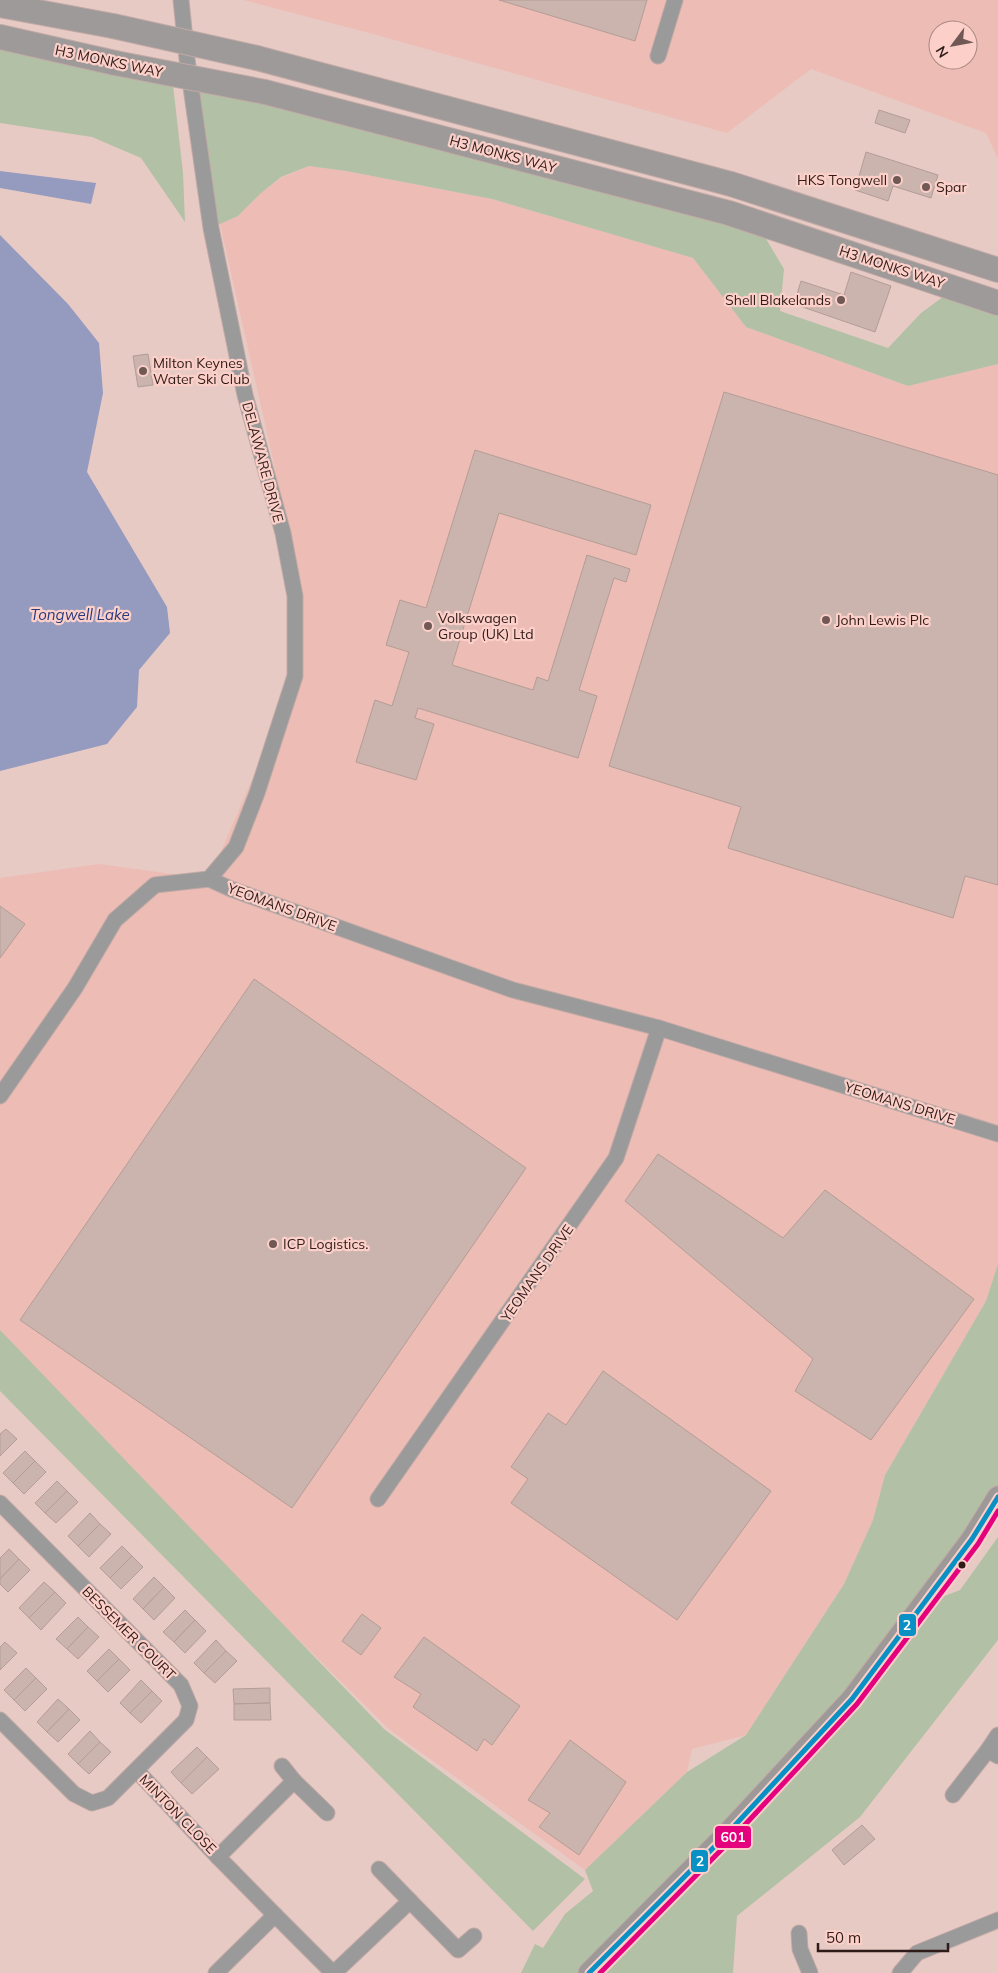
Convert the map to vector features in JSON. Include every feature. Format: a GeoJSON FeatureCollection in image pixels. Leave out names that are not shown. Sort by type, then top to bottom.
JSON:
{"type":"FeatureCollection","features":[{"type":"Feature","properties":{"kind":"main road"},"geometry":{"type":"LineString","coordinates":[[0,5],[114,26],[257,58],[731,184],[998,270]]}},
{"type":"Feature","properties":{"kind":"main road","name":"H3 MONKS WAY"},"geometry":{"type":"LineString","coordinates":[[0,36],[115,63],[265,92],[729,213],[998,303]]}},
{"type":"Feature","properties":{"kind":"street","name":"DELAWARE DRIVE"},"geometry":{"type":"LineString","coordinates":[[181,0],[187,59],[211,228],[245,395],[283,533],[295,596],[295,676],[257,793],[236,848],[209,879]]}},
{"type":"Feature","properties":{"kind":"street"},"geometry":{"type":"LineString","coordinates":[[658,56],[676,0]]}},
{"type":"Feature","properties":{"kind":"street","name":"YEOMANS DRIVE"},"geometry":{"type":"LineString","coordinates":[[0,1096],[75,988],[115,920],[155,885],[209,879],[513,990],[659,1028],[998,1134]]}},
{"type":"Feature","properties":{"kind":"street","name":"YEOMANS DRIVE"},"geometry":{"type":"LineString","coordinates":[[378,1499],[616,1158],[659,1028]]}},
{"type":"Feature","properties":{"kind":"street"},"geometry":{"type":"LineString","coordinates":[[589,1973],[724,1836],[852,1699],[972,1539],[995,1502]]}},
{"type":"Feature","properties":{"kind":"street","name":"BESSEMER COURT"},"geometry":{"type":"LineString","coordinates":[[0,1503],[181,1685],[190,1706],[186,1720],[137,1771],[108,1798],[92,1803],[74,1794],[0,1720]]}},
{"type":"Feature","properties":{"kind":"street"},"geometry":{"type":"LineString","coordinates":[[953,1795],[993,1753],[998,1735]]}},
{"type":"Feature","properties":{"kind":"street"},"geometry":{"type":"LineString","coordinates":[[282,1766],[294,1781],[327,1813]]}},
{"type":"Feature","properties":{"kind":"street","name":"MINTON CLOSE"},"geometry":{"type":"LineString","coordinates":[[137,1771],[218,1857],[333,1973],[410,1900]]}},
{"type":"Feature","properties":{"kind":"street","name":"MINTON CLOSE"},"geometry":{"type":"LineString","coordinates":[[218,1857],[294,1781]]}},
{"type":"Feature","properties":{"kind":"street"},"geometry":{"type":"LineString","coordinates":[[379,1869],[458,1950],[474,1936]]}},
{"type":"Feature","properties":{"kind":"street"},"geometry":{"type":"LineString","coordinates":[[216,1973],[275,1915]]}},
{"type":"Feature","properties":{"kind":"street"},"geometry":{"type":"LineString","coordinates":[[900,1973],[917,1953],[998,1920]]}},
{"type":"Feature","properties":{"kind":"street"},"geometry":{"type":"LineString","coordinates":[[799,1933],[800,1949],[810,1973]]}},
{"type":"Feature","properties":{"kind":"shaded area"},"geometry":{"type":"Polygon","coordinates":[[[244,0],[998,0],[998,159],[986,133],[811,69],[727,133],[244,0]]]}},
{"type":"Feature","properties":{"kind":"shaded area"},"geometry":{"type":"Polygon","coordinates":[[[309,166],[346,171],[492,199],[693,258],[746,327],[908,386],[998,364],[998,1264],[986,1301],[885,1475],[873,1520],[844,1584],[746,1735],[692,1749],[687,1772],[585,1870],[390,1730],[40,1384],[0,1336],[0,878],[99,864],[209,879],[296,678],[274,464],[220,224],[238,216],[260,194],[281,178],[309,166]]]}},
{"type":"Feature","properties":{"kind":"green space"},"geometry":{"type":"Polygon","coordinates":[[[0,37],[172,76],[183,173],[185,222],[141,158],[92,137],[0,123],[0,37]]]}},
{"type":"Feature","properties":{"kind":"green space"},"geometry":{"type":"Polygon","coordinates":[[[189,77],[756,222],[784,269],[780,311],[888,348],[921,313],[955,288],[998,303],[998,364],[908,386],[746,327],[693,258],[492,199],[346,171],[309,166],[281,177],[260,194],[238,216],[211,228],[189,77]]]}},
{"type":"Feature","properties":{"kind":"green space"},"geometry":{"type":"Polygon","coordinates":[[[998,1264],[998,1497],[924,1604],[960,1590],[998,1537],[998,1640],[860,1817],[737,1916],[733,1973],[521,1973],[535,1944],[543,1948],[565,1914],[593,1891],[585,1870],[687,1772],[746,1735],[844,1584],[873,1520],[885,1475],[986,1301],[998,1264]]]}},
{"type":"Feature","properties":{"kind":"green space"},"geometry":{"type":"Polygon","coordinates":[[[0,1330],[384,1729],[585,1879],[533,1931],[0,1391],[0,1330]]]}},
{"type":"Feature","properties":{"kind":"water"},"geometry":{"type":"Polygon","coordinates":[[[0,171],[96,183],[91,204],[0,188],[0,171]]]}},
{"type":"Feature","properties":{"kind":"water","name":"Tongwell Lake"},"geometry":{"type":"Polygon","coordinates":[[[0,235],[68,304],[99,343],[103,393],[87,472],[167,607],[170,633],[139,670],[137,707],[107,744],[0,771],[0,235]]]}},
{"type":"Feature","properties":{"kind":"building"},"geometry":{"type":"Polygon","coordinates":[[[499,0],[647,0],[635,41],[499,0]]]}},
{"type":"Feature","properties":{"kind":"building"},"geometry":{"type":"Polygon","coordinates":[[[879,110],[910,120],[905,133],[875,123],[879,110]]]}},
{"type":"Feature","properties":{"kind":"building","name":"HKS Tongwell"},"geometry":{"type":"Polygon","coordinates":[[[866,152],[938,175],[931,198],[893,186],[888,201],[855,190],[866,152]]]}},
{"type":"Feature","properties":{"kind":"building","name":"Shell Blakelands"},"geometry":{"type":"Polygon","coordinates":[[[851,272],[891,286],[875,332],[794,304],[801,281],[844,295],[851,272]]]}},
{"type":"Feature","properties":{"kind":"building","name":"Milton Keynes Water Ski Club"},"geometry":{"type":"Polygon","coordinates":[[[148,354],[153,385],[138,387],[133,356],[148,354]]]}},
{"type":"Feature","properties":{"kind":"building","name":"John Lewis Plc"},"geometry":{"type":"Polygon","coordinates":[[[724,392],[998,475],[998,885],[965,876],[953,918],[728,848],[741,807],[609,766],[724,392]]]}},
{"type":"Feature","properties":{"kind":"building","name":"Volkswagen Group (UK) Ltd"},"geometry":{"type":"Polygon","coordinates":[[[475,450],[651,505],[636,555],[499,513],[452,665],[533,690],[537,677],[548,681],[587,555],[630,569],[626,582],[614,578],[579,690],[597,696],[578,758],[418,708],[415,718],[434,724],[416,780],[356,762],[375,700],[392,706],[409,652],[386,645],[400,600],[426,608],[475,450]]]}},
{"type":"Feature","properties":{"kind":"building"},"geometry":{"type":"Polygon","coordinates":[[[0,906],[25,924],[0,958],[0,906]]]}},
{"type":"Feature","properties":{"kind":"building","name":"ICP Logistics."},"geometry":{"type":"Polygon","coordinates":[[[254,979],[526,1168],[292,1508],[20,1320],[254,979]]]}},
{"type":"Feature","properties":{"kind":"building"},"geometry":{"type":"Polygon","coordinates":[[[658,1154],[783,1238],[825,1190],[974,1299],[871,1440],[795,1391],[813,1359],[625,1201],[658,1154]]]}},
{"type":"Feature","properties":{"kind":"building"},"geometry":{"type":"Polygon","coordinates":[[[603,1371],[771,1491],[677,1620],[511,1503],[528,1479],[511,1467],[548,1413],[566,1425],[603,1371]]]}},
{"type":"Feature","properties":{"kind":"building"},"geometry":{"type":"Polygon","coordinates":[[[6,1429],[17,1439],[0,1456],[0,1434],[6,1429]]]}},
{"type":"Feature","properties":{"kind":"building"},"geometry":{"type":"Polygon","coordinates":[[[25,1451],[35,1461],[13,1483],[3,1473],[25,1451]]]}},
{"type":"Feature","properties":{"kind":"building"},"geometry":{"type":"Polygon","coordinates":[[[35,1461],[46,1472],[24,1494],[13,1483],[35,1461]]]}},
{"type":"Feature","properties":{"kind":"building"},"geometry":{"type":"Polygon","coordinates":[[[57,1481],[67,1491],[45,1513],[35,1503],[57,1481]]]}},
{"type":"Feature","properties":{"kind":"building"},"geometry":{"type":"Polygon","coordinates":[[[67,1491],[78,1502],[56,1523],[45,1513],[67,1491]]]}},
{"type":"Feature","properties":{"kind":"building"},"geometry":{"type":"Polygon","coordinates":[[[90,1513],[100,1524],[78,1546],[68,1536],[90,1513]]]}},
{"type":"Feature","properties":{"kind":"building"},"geometry":{"type":"Polygon","coordinates":[[[100,1524],[111,1534],[89,1557],[78,1546],[100,1524]]]}},
{"type":"Feature","properties":{"kind":"building"},"geometry":{"type":"Polygon","coordinates":[[[122,1546],[132,1556],[110,1578],[100,1568],[122,1546]]]}},
{"type":"Feature","properties":{"kind":"building"},"geometry":{"type":"Polygon","coordinates":[[[9,1549],[19,1559],[0,1579],[0,1558],[9,1549]]]}},
{"type":"Feature","properties":{"kind":"building"},"geometry":{"type":"Polygon","coordinates":[[[132,1556],[143,1567],[121,1589],[110,1578],[132,1556]]]}},
{"type":"Feature","properties":{"kind":"building"},"geometry":{"type":"Polygon","coordinates":[[[19,1559],[30,1570],[8,1592],[0,1584],[0,1579],[19,1559]]]}},
{"type":"Feature","properties":{"kind":"building"},"geometry":{"type":"Polygon","coordinates":[[[154,1577],[164,1587],[143,1609],[133,1599],[154,1577]]]}},
{"type":"Feature","properties":{"kind":"building"},"geometry":{"type":"Polygon","coordinates":[[[44,1582],[55,1592],[29,1618],[19,1608],[44,1582]]]}},
{"type":"Feature","properties":{"kind":"building"},"geometry":{"type":"Polygon","coordinates":[[[164,1587],[175,1598],[154,1620],[143,1609],[164,1587]]]}},
{"type":"Feature","properties":{"kind":"building"},"geometry":{"type":"Polygon","coordinates":[[[55,1592],[66,1603],[41,1630],[29,1618],[55,1592]]]}},
{"type":"Feature","properties":{"kind":"building"},"geometry":{"type":"Polygon","coordinates":[[[185,1610],[195,1620],[174,1642],[163,1632],[185,1610]]]}},
{"type":"Feature","properties":{"kind":"building"},"geometry":{"type":"Polygon","coordinates":[[[362,1614],[381,1628],[361,1655],[342,1641],[362,1614]]]}},
{"type":"Feature","properties":{"kind":"building"},"geometry":{"type":"Polygon","coordinates":[[[78,1617],[88,1627],[67,1649],[56,1639],[78,1617]]]}},
{"type":"Feature","properties":{"kind":"building"},"geometry":{"type":"Polygon","coordinates":[[[195,1620],[206,1631],[185,1653],[174,1642],[195,1620]]]}},
{"type":"Feature","properties":{"kind":"building"},"geometry":{"type":"Polygon","coordinates":[[[88,1627],[99,1637],[78,1659],[67,1649],[88,1627]]]}},
{"type":"Feature","properties":{"kind":"building"},"geometry":{"type":"Polygon","coordinates":[[[424,1637],[520,1706],[492,1745],[484,1739],[477,1751],[413,1707],[421,1694],[394,1677],[424,1637]]]}},
{"type":"Feature","properties":{"kind":"building"},"geometry":{"type":"Polygon","coordinates":[[[216,1640],[226,1651],[204,1673],[194,1663],[216,1640]]]}},
{"type":"Feature","properties":{"kind":"building"},"geometry":{"type":"Polygon","coordinates":[[[5,1642],[17,1653],[0,1670],[0,1647],[5,1642]]]}},
{"type":"Feature","properties":{"kind":"building"},"geometry":{"type":"Polygon","coordinates":[[[109,1649],[119,1659],[97,1681],[87,1671],[109,1649]]]}},
{"type":"Feature","properties":{"kind":"building"},"geometry":{"type":"Polygon","coordinates":[[[226,1651],[237,1661],[215,1683],[204,1673],[226,1651]]]}},
{"type":"Feature","properties":{"kind":"building"},"geometry":{"type":"Polygon","coordinates":[[[119,1659],[130,1670],[108,1692],[97,1681],[119,1659]]]}},
{"type":"Feature","properties":{"kind":"building"},"geometry":{"type":"Polygon","coordinates":[[[26,1668],[36,1678],[14,1700],[4,1690],[26,1668]]]}},
{"type":"Feature","properties":{"kind":"building"},"geometry":{"type":"Polygon","coordinates":[[[36,1678],[47,1689],[25,1711],[14,1700],[36,1678]]]}},
{"type":"Feature","properties":{"kind":"building"},"geometry":{"type":"Polygon","coordinates":[[[141,1680],[152,1691],[130,1713],[120,1703],[141,1680]]]}},
{"type":"Feature","properties":{"kind":"building"},"geometry":{"type":"Polygon","coordinates":[[[270,1688],[270,1703],[234,1704],[233,1689],[270,1688]]]}},
{"type":"Feature","properties":{"kind":"building"},"geometry":{"type":"Polygon","coordinates":[[[152,1691],[162,1701],[141,1723],[130,1713],[152,1691]]]}},
{"type":"Feature","properties":{"kind":"building"},"geometry":{"type":"Polygon","coordinates":[[[58,1699],[69,1709],[47,1732],[37,1722],[58,1699]]]}},
{"type":"Feature","properties":{"kind":"building"},"geometry":{"type":"Polygon","coordinates":[[[270,1703],[271,1720],[234,1720],[234,1704],[270,1703]]]}},
{"type":"Feature","properties":{"kind":"building"},"geometry":{"type":"Polygon","coordinates":[[[69,1709],[80,1720],[58,1742],[47,1732],[69,1709]]]}},
{"type":"Feature","properties":{"kind":"building"},"geometry":{"type":"Polygon","coordinates":[[[90,1731],[100,1742],[78,1764],[68,1754],[90,1731]]]}},
{"type":"Feature","properties":{"kind":"building"},"geometry":{"type":"Polygon","coordinates":[[[570,1740],[626,1782],[579,1855],[539,1827],[550,1813],[528,1800],[570,1740]]]}},
{"type":"Feature","properties":{"kind":"building"},"geometry":{"type":"Polygon","coordinates":[[[100,1742],[111,1752],[89,1774],[78,1764],[100,1742]]]}},
{"type":"Feature","properties":{"kind":"building"},"geometry":{"type":"Polygon","coordinates":[[[197,1747],[207,1757],[181,1783],[171,1772],[197,1747]]]}},
{"type":"Feature","properties":{"kind":"building"},"geometry":{"type":"Polygon","coordinates":[[[207,1757],[219,1769],[192,1794],[181,1783],[207,1757]]]}},
{"type":"Feature","properties":{"kind":"building"},"geometry":{"type":"Polygon","coordinates":[[[862,1825],[875,1839],[844,1865],[832,1850],[862,1825]]]}},
{"type":"Feature","properties":{"kind":"transit line","name":"2"},"geometry":{"type":"LineString","coordinates":[[589,1973],[724,1837],[852,1699],[972,1539],[998,1497]]}},
{"type":"Feature","properties":{"kind":"transit line","name":"601"},"geometry":{"type":"LineString","coordinates":[[600,1973],[729,1842],[857,1704],[978,1544],[998,1511]]}},
{"type":"Feature","properties":{"kind":"place","name":"HKS Tongwell"},"geometry":{"type":"Point","coordinates":[897,180]}},
{"type":"Feature","properties":{"kind":"place","name":"Spar"},"geometry":{"type":"Point","coordinates":[926,187]}},
{"type":"Feature","properties":{"kind":"place","name":"Shell Blakelands"},"geometry":{"type":"Point","coordinates":[841,300]}},
{"type":"Feature","properties":{"kind":"place","name":"Milton Keynes Water Ski Club"},"geometry":{"type":"Point","coordinates":[143,371]}},
{"type":"Feature","properties":{"kind":"place","name":"John Lewis Plc"},"geometry":{"type":"Point","coordinates":[826,620]}},
{"type":"Feature","properties":{"kind":"place","name":"Volkswagen Group (UK) Ltd"},"geometry":{"type":"Point","coordinates":[428,626]}},
{"type":"Feature","properties":{"kind":"place","name":"ICP Logistics."},"geometry":{"type":"Point","coordinates":[273,1244]}}]}
